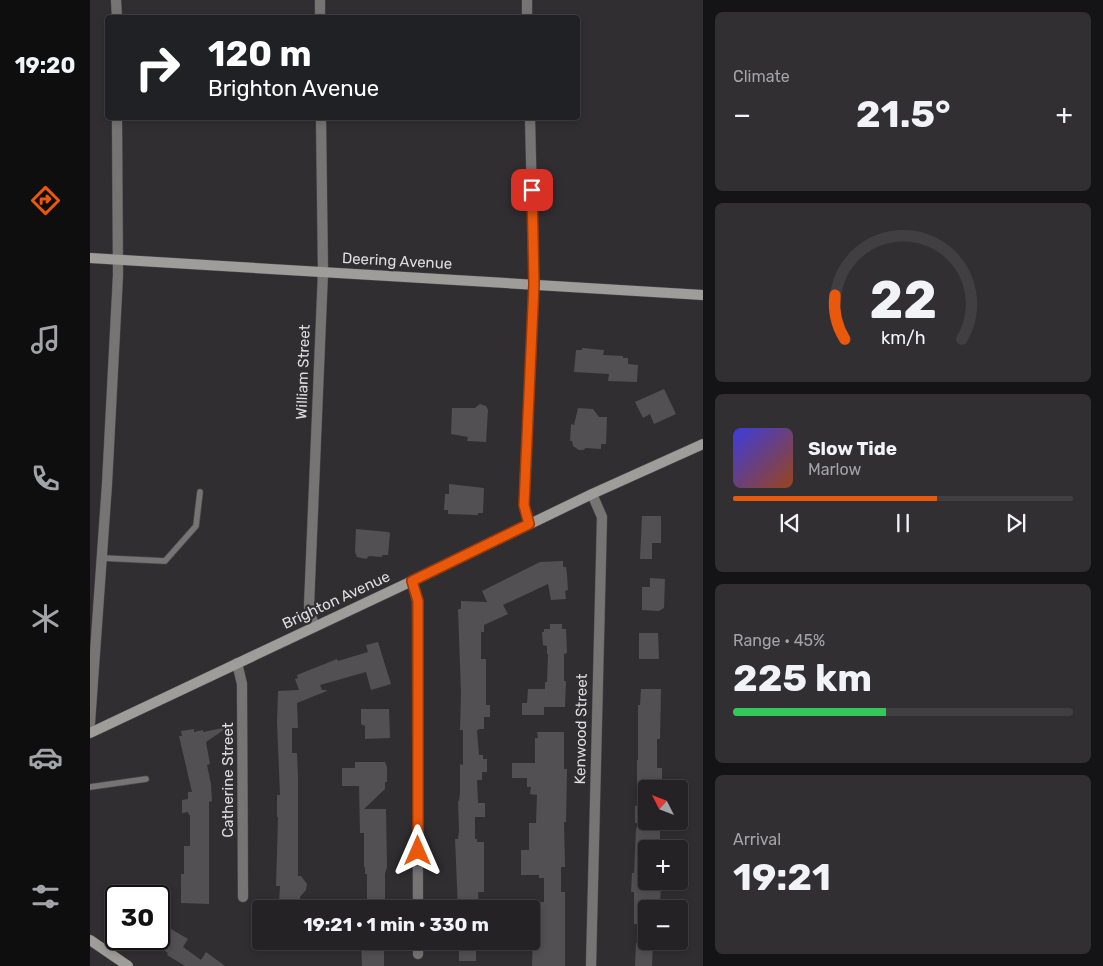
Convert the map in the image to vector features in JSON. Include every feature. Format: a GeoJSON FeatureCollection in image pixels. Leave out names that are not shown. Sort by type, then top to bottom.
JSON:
{"type":"FeatureCollection","features":[{"type":"Feature","properties":{"kind":"main road","name":"Deering Avenue"},"geometry":{"type":"LineString","coordinates":[[90,258],[703,295]]}},
{"type":"Feature","properties":{"kind":"main road","name":"Brighton Avenue"},"geometry":{"type":"LineString","coordinates":[[90,733],[592,494],[703,444]]}},
{"type":"Feature","properties":{"kind":"main road"},"geometry":{"type":"LineString","coordinates":[[90,940],[128,966]]}},
{"type":"Feature","properties":{"kind":"street"},"geometry":{"type":"LineString","coordinates":[[116,0],[116,15]]}},
{"type":"Feature","properties":{"kind":"street"},"geometry":{"type":"LineString","coordinates":[[320,0],[320,15]]}},
{"type":"Feature","properties":{"kind":"street"},"geometry":{"type":"LineString","coordinates":[[527,0],[527,15]]}},
{"type":"Feature","properties":{"kind":"street"},"geometry":{"type":"LineString","coordinates":[[90,723],[102,558],[118,260],[117,120]]}},
{"type":"Feature","properties":{"kind":"street","name":"William Street"},"geometry":{"type":"LineString","coordinates":[[314,627],[309,606],[323,272],[321,120]]}},
{"type":"Feature","properties":{"kind":"street"},"geometry":{"type":"LineString","coordinates":[[529,524],[524,505],[534,284],[530,120]]}},
{"type":"Feature","properties":{"kind":"street","name":"Kenwood Street"},"geometry":{"type":"LineString","coordinates":[[591,966],[602,517],[592,494]]}},
{"type":"Feature","properties":{"kind":"street"},"geometry":{"type":"LineString","coordinates":[[412,581],[418,601],[418,900]]}},
{"type":"Feature","properties":{"kind":"street","name":"Catherine Street"},"geometry":{"type":"LineString","coordinates":[[237,663],[242,684],[243,897]]}},
{"type":"Feature","properties":{"kind":"lane"},"geometry":{"type":"LineString","coordinates":[[102,558],[165,561],[196,526],[200,492]]}},
{"type":"Feature","properties":{"kind":"lane"},"geometry":{"type":"LineString","coordinates":[[90,787],[146,779]]}},
{"type":"Feature","properties":{"kind":"building"},"geometry":{"type":"Polygon","coordinates":[[[582,348],[604,350],[603,355],[628,358],[628,364],[638,365],[637,382],[608,381],[609,374],[574,372],[576,350],[582,350],[582,348]]]}},
{"type":"Feature","properties":{"kind":"building"},"geometry":{"type":"Polygon","coordinates":[[[664,389],[676,414],[654,424],[650,414],[643,418],[635,402],[664,389]]]}},
{"type":"Feature","properties":{"kind":"building"},"geometry":{"type":"Polygon","coordinates":[[[480,404],[486,406],[488,410],[486,442],[467,441],[468,437],[451,434],[452,408],[475,408],[480,404]]]}},
{"type":"Feature","properties":{"kind":"building"},"geometry":{"type":"Polygon","coordinates":[[[578,408],[593,409],[599,417],[607,417],[606,444],[601,444],[601,449],[586,448],[579,450],[570,441],[571,424],[574,425],[578,408]]]}},
{"type":"Feature","properties":{"kind":"building"},"geometry":{"type":"Polygon","coordinates":[[[449,484],[484,488],[483,513],[478,513],[478,515],[448,514],[448,510],[444,510],[445,494],[449,494],[449,484]]]}},
{"type":"Feature","properties":{"kind":"building"},"geometry":{"type":"Polygon","coordinates":[[[642,516],[661,516],[661,543],[652,543],[652,559],[640,559],[642,516]]]}},
{"type":"Feature","properties":{"kind":"building"},"geometry":{"type":"Polygon","coordinates":[[[356,529],[390,533],[388,555],[382,555],[382,557],[369,556],[366,559],[357,557],[355,552],[356,529]]]}},
{"type":"Feature","properties":{"kind":"building"},"geometry":{"type":"Polygon","coordinates":[[[563,561],[563,567],[566,567],[567,575],[568,590],[565,591],[566,599],[551,600],[548,584],[503,605],[508,614],[484,625],[484,632],[481,632],[481,659],[486,659],[486,705],[490,705],[490,717],[484,717],[484,729],[477,731],[479,755],[483,755],[483,759],[487,759],[487,772],[482,772],[482,780],[477,780],[478,803],[485,803],[485,817],[475,817],[475,839],[477,839],[477,842],[484,842],[484,892],[478,892],[478,900],[458,900],[455,839],[458,839],[459,831],[460,764],[463,765],[463,730],[460,730],[461,693],[458,609],[461,609],[461,601],[487,602],[482,591],[540,562],[563,561]]]}},
{"type":"Feature","properties":{"kind":"building"},"geometry":{"type":"Polygon","coordinates":[[[650,578],[665,579],[664,608],[659,611],[642,610],[642,587],[650,587],[650,578]]]}},
{"type":"Feature","properties":{"kind":"building"},"geometry":{"type":"Polygon","coordinates":[[[550,624],[562,624],[562,629],[566,629],[567,653],[564,654],[565,707],[544,707],[544,715],[522,715],[522,703],[527,703],[528,689],[545,689],[548,654],[547,646],[543,645],[542,632],[544,632],[544,629],[550,629],[550,624]]]}},
{"type":"Feature","properties":{"kind":"building"},"geometry":{"type":"Polygon","coordinates":[[[639,633],[658,633],[659,659],[639,659],[639,633]]]}},
{"type":"Feature","properties":{"kind":"building"},"geometry":{"type":"Polygon","coordinates":[[[378,642],[391,684],[371,690],[366,672],[320,685],[322,690],[327,691],[297,703],[298,728],[292,728],[292,753],[297,753],[298,876],[301,876],[307,884],[300,900],[279,900],[280,886],[276,886],[277,795],[280,795],[277,722],[278,691],[299,690],[295,679],[298,678],[297,675],[337,659],[338,661],[368,652],[366,645],[378,642]]]}},
{"type":"Feature","properties":{"kind":"building"},"geometry":{"type":"Polygon","coordinates":[[[641,689],[661,689],[660,739],[657,739],[657,768],[662,768],[662,780],[638,780],[637,785],[638,705],[640,705],[641,689]]]}},
{"type":"Feature","properties":{"kind":"building"},"geometry":{"type":"Polygon","coordinates":[[[361,709],[389,709],[390,738],[365,739],[365,726],[361,724],[361,709]]]}},
{"type":"Feature","properties":{"kind":"building"},"geometry":{"type":"Polygon","coordinates":[[[228,727],[206,742],[210,764],[207,765],[212,801],[209,802],[209,904],[181,903],[181,874],[184,874],[184,846],[190,846],[190,815],[188,812],[182,813],[182,800],[188,799],[188,792],[192,792],[179,736],[182,736],[181,731],[194,729],[194,732],[203,730],[203,732],[228,727]]]}},
{"type":"Feature","properties":{"kind":"building"},"geometry":{"type":"Polygon","coordinates":[[[537,732],[564,732],[564,769],[567,769],[566,822],[564,822],[565,867],[561,867],[561,892],[565,892],[565,966],[532,966],[532,950],[540,950],[540,902],[544,902],[544,878],[539,878],[539,875],[521,875],[521,850],[529,850],[529,823],[536,823],[537,795],[530,794],[531,787],[527,787],[527,778],[512,778],[512,763],[535,763],[535,738],[538,738],[537,732]]]}},
{"type":"Feature","properties":{"kind":"building"},"geometry":{"type":"Polygon","coordinates":[[[355,762],[385,762],[387,767],[385,789],[364,809],[386,809],[387,867],[385,874],[385,900],[367,900],[367,874],[365,874],[364,867],[364,833],[360,833],[359,786],[342,786],[342,768],[355,768],[355,762]]]}},
{"type":"Feature","properties":{"kind":"building"},"geometry":{"type":"Polygon","coordinates":[[[635,806],[638,806],[638,823],[635,823],[635,806]]]}},
{"type":"Feature","properties":{"kind":"building"},"geometry":{"type":"Polygon","coordinates":[[[638,825],[638,830],[660,830],[660,840],[638,840],[638,890],[661,890],[660,900],[638,900],[638,924],[634,924],[634,892],[631,892],[636,829],[638,825]]]}},
{"type":"Feature","properties":{"kind":"building"},"geometry":{"type":"Polygon","coordinates":[[[170,928],[188,939],[183,947],[201,960],[206,952],[225,966],[185,966],[167,955],[168,953],[163,950],[170,950],[170,928]]]}},
{"type":"Feature","properties":{"kind":"building"},"geometry":{"type":"Polygon","coordinates":[[[636,943],[638,943],[638,950],[653,950],[652,966],[635,966],[636,943]]]}},
{"type":"Feature","properties":{"kind":"building"},"geometry":{"type":"Polygon","coordinates":[[[361,950],[384,950],[384,966],[362,966],[361,950]]]}},
{"type":"Feature","properties":{"kind":"building"},"geometry":{"type":"Polygon","coordinates":[[[459,950],[476,950],[476,961],[459,961],[459,950]]]}},
{"type":"Feature","properties":{"kind":"route"},"geometry":{"type":"LineString","coordinates":[[418,851],[418,601],[412,581],[529,524],[524,505],[534,284],[532,190]]}}]}
